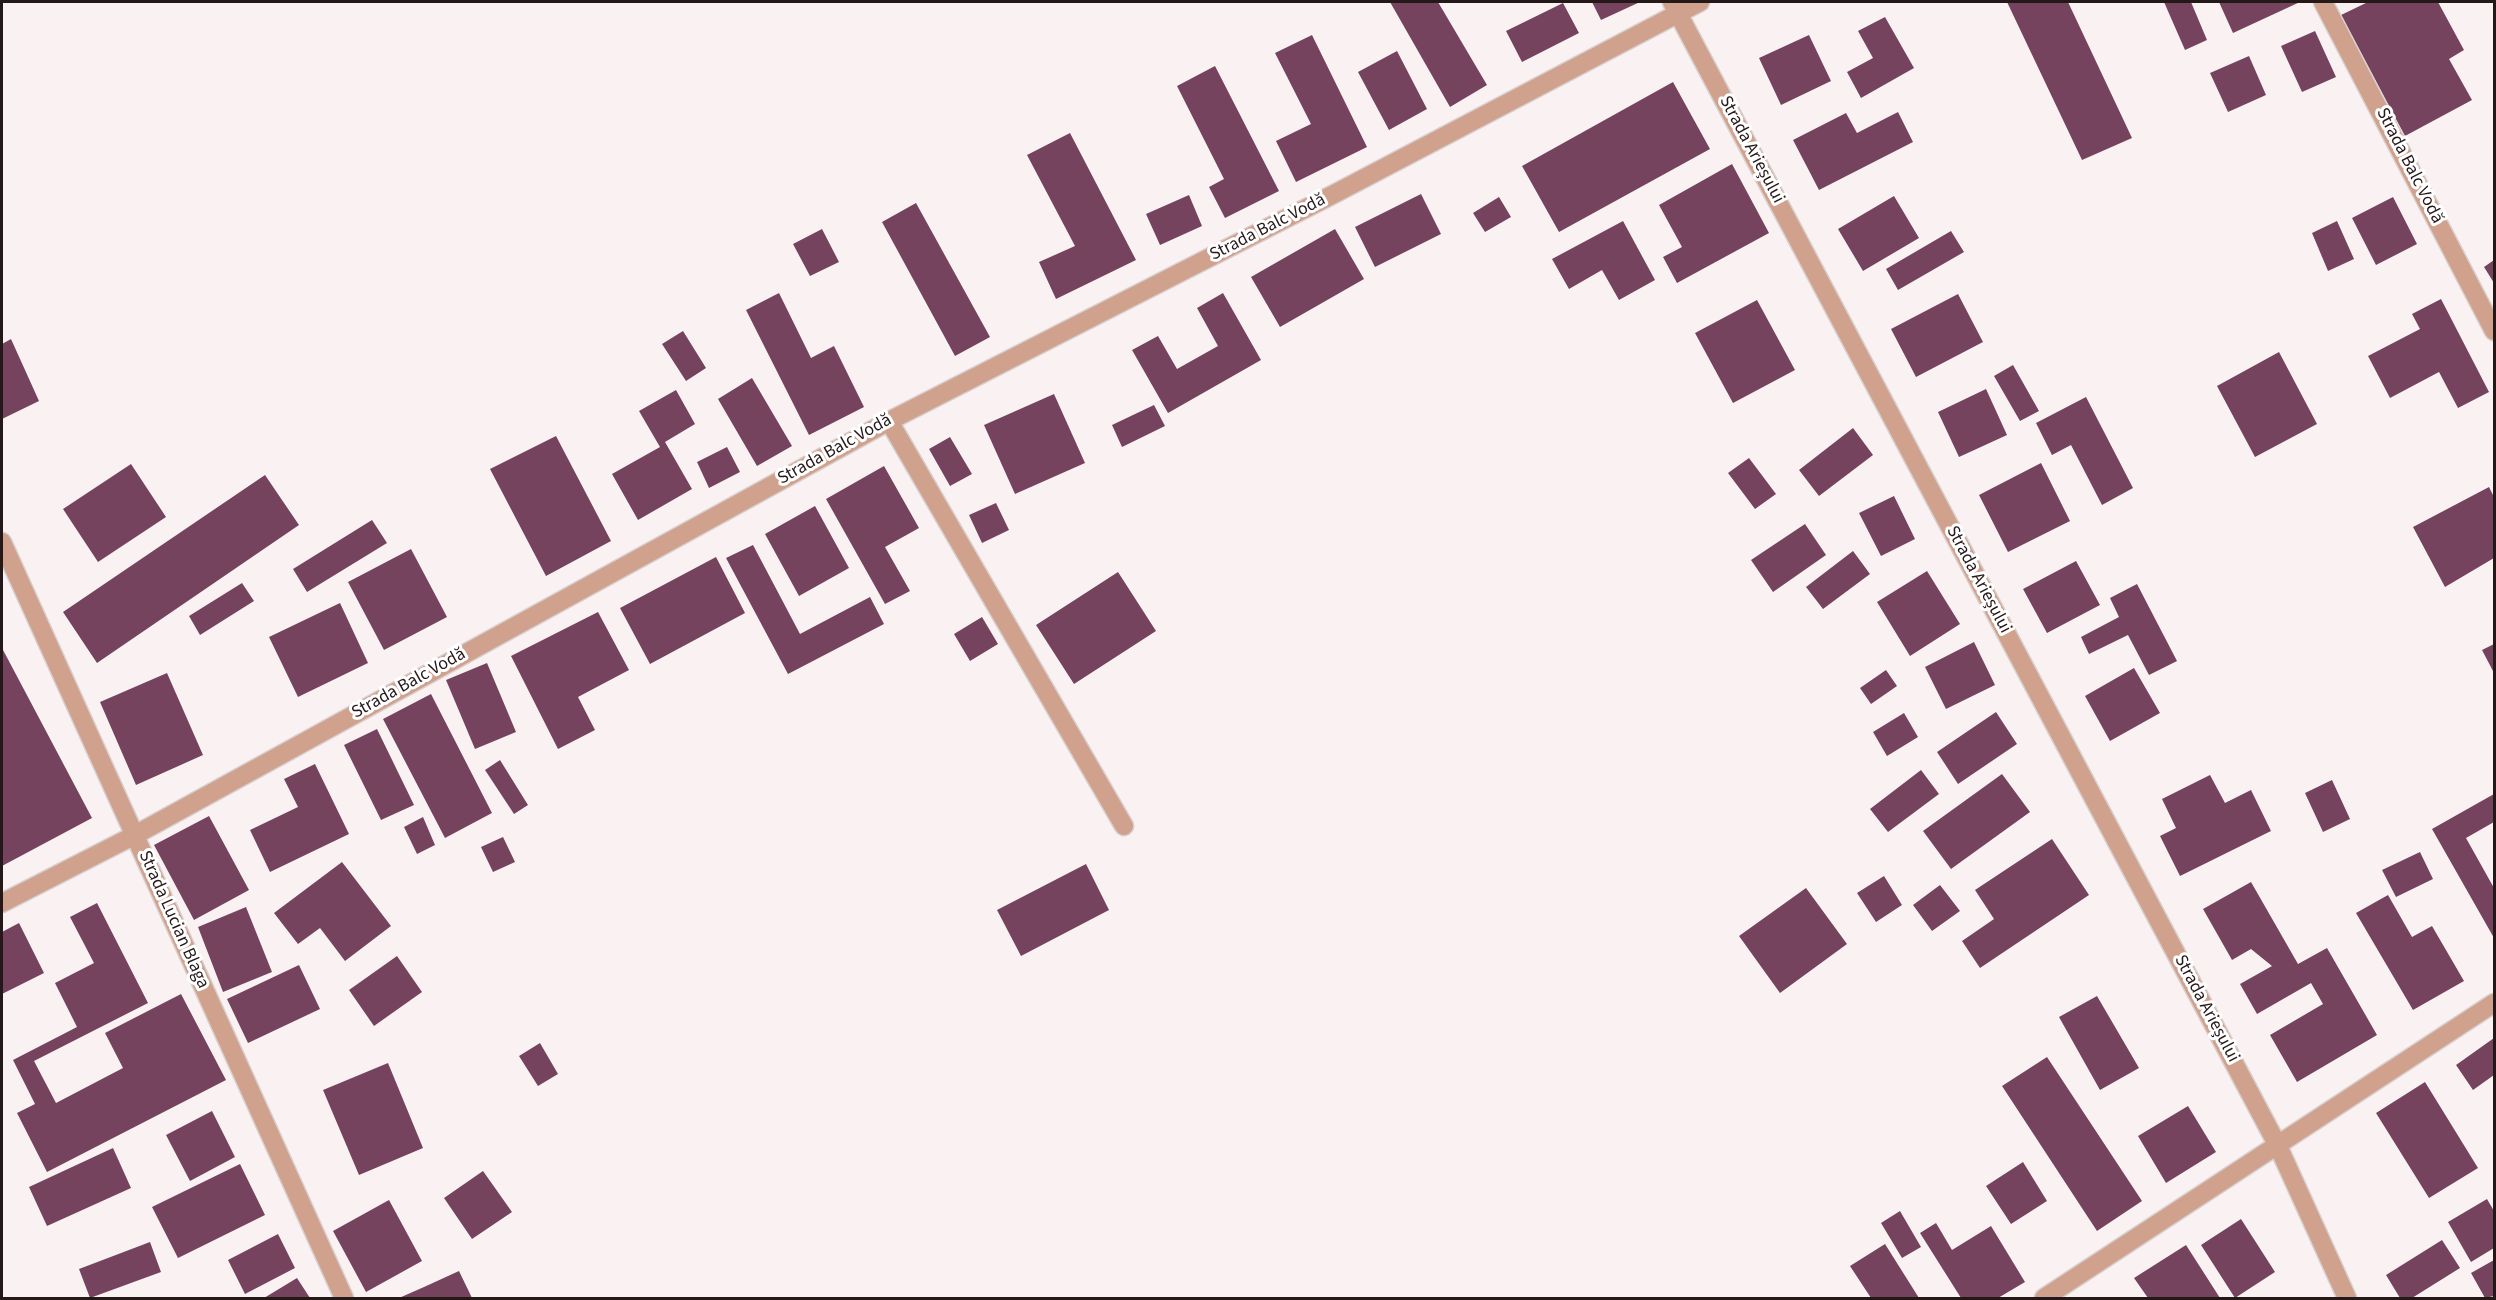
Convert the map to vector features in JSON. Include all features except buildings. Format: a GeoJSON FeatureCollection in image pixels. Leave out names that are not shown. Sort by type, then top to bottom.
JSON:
{"type":"FeatureCollection","features":[{"type":"Feature","properties":{"kind":"street","name":"Strada Balc Vodă"},"geometry":{"type":"LineString","coordinates":[[2,903],[135,835],[889,421],[1344,189],[1675,7],[1700,2]]}},
{"type":"Feature","properties":{"kind":"street","name":"Strada Balc Vodă"},"geometry":{"type":"LineString","coordinates":[[2323,2],[2494,332]]}},
{"type":"Feature","properties":{"kind":"street","name":"Strada Arieșului"},"geometry":{"type":"LineString","coordinates":[[1675,7],[2278,1146],[2347,1299]]}},
{"type":"Feature","properties":{"kind":"street"},"geometry":{"type":"LineString","coordinates":[[889,421],[1124,826]]}},
{"type":"Feature","properties":{"kind":"street","name":"Strada Lucian Blaga"},"geometry":{"type":"LineString","coordinates":[[2,542],[344,1299]]}},
{"type":"Feature","properties":{"kind":"street"},"geometry":{"type":"LineString","coordinates":[[2044,1299],[2494,1003]]}}]}
